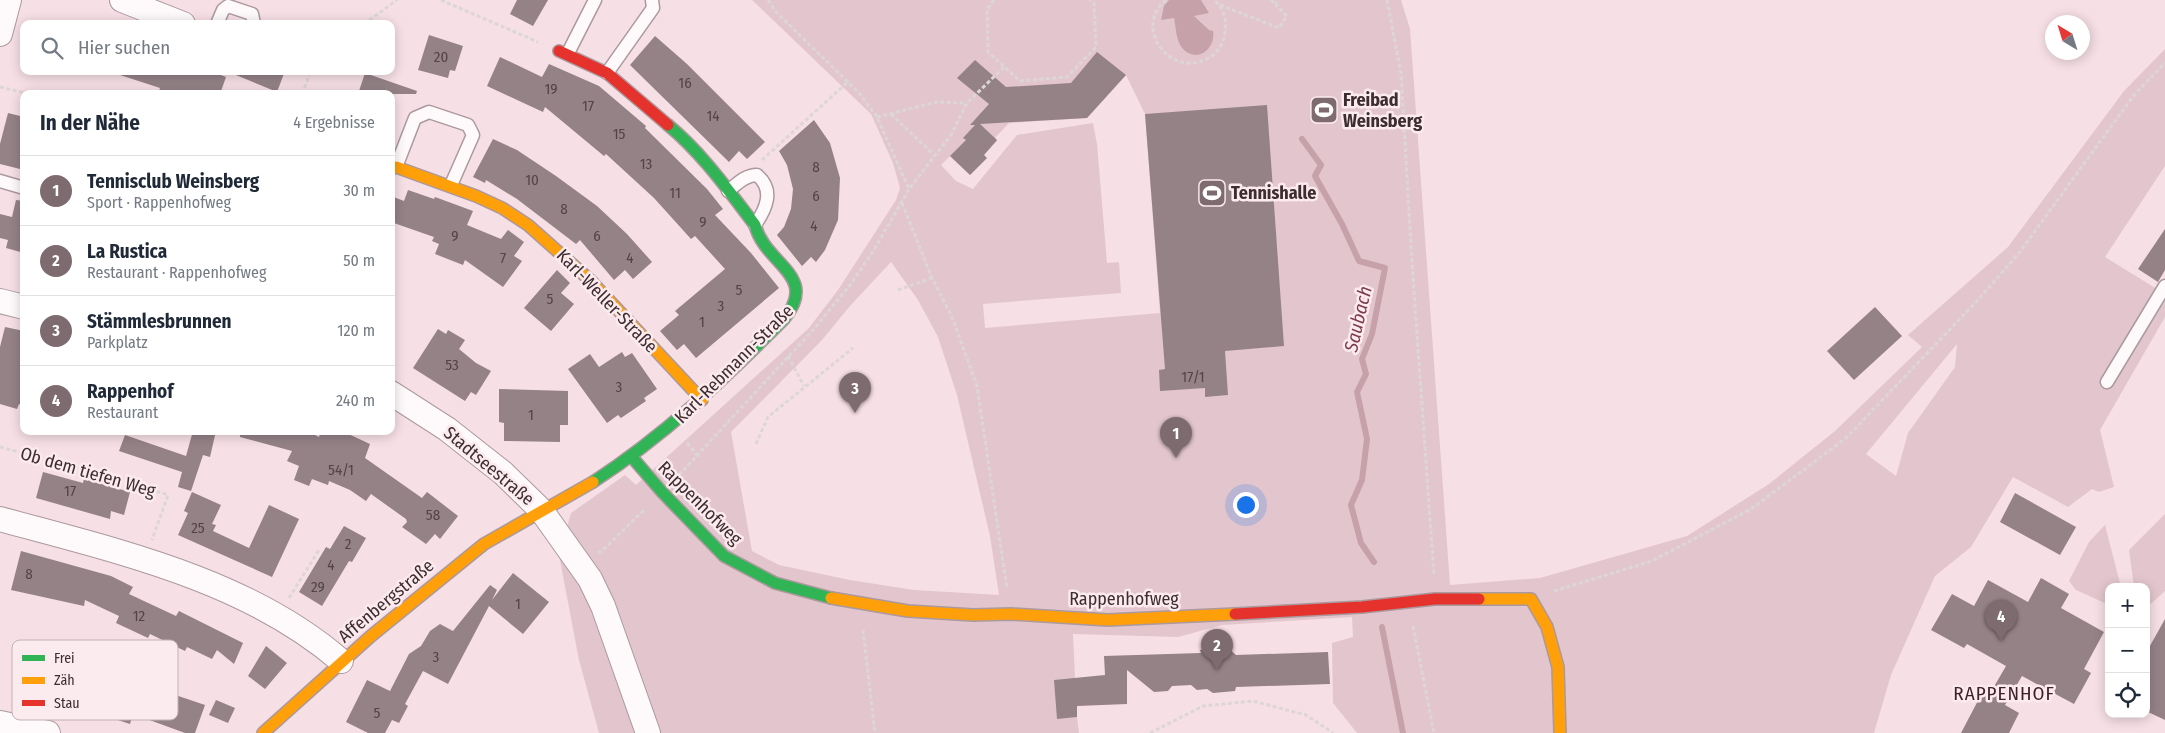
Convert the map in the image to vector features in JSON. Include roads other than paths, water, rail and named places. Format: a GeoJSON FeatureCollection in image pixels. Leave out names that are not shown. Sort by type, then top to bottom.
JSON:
{"type":"FeatureCollection","features":[{"type":"Feature","properties":{"kind":"street"},"geometry":{"type":"LineString","coordinates":[[0,34],[9,0]]}},
{"type":"Feature","properties":{"kind":"street"},"geometry":{"type":"LineString","coordinates":[[122,0],[173,20]]}},
{"type":"Feature","properties":{"kind":"street","name":"Karl-Rebmann-Straße"},"geometry":{"type":"LineString","coordinates":[[541,510],[562,500],[631,456],[673,425],[702,400],[784,319],[795,305],[799,295],[798,287],[794,281],[758,237],[755,225],[682,137],[607,73],[564,52]]}},
{"type":"Feature","properties":{"kind":"street","name":"Karl-Weller-Straße"},"geometry":{"type":"LineString","coordinates":[[396,167],[450,184],[504,209],[536,232],[578,267],[702,400]]}},
{"type":"Feature","properties":{"kind":"street","name":"Stadtseestraße"},"geometry":{"type":"LineString","coordinates":[[395,395],[447,428],[503,473],[541,510],[590,580],[603,606],[648,733]]}},
{"type":"Feature","properties":{"kind":"street","name":"Rappenhofweg"},"geometry":{"type":"LineString","coordinates":[[631,456],[662,492],[724,556],[774,583],[860,604],[908,611],[973,615],[1011,614],[1108,620],[1352,608],[1435,600],[1531,600],[1547,627],[1558,668],[1560,733]]}},
{"type":"Feature","properties":{"kind":"street","name":"Affenbergstraße"},"geometry":{"type":"LineString","coordinates":[[263,733],[341,661],[422,592],[486,543],[541,510]]}},
{"type":"Feature","properties":{"kind":"street"},"geometry":{"type":"LineString","coordinates":[[0,519],[145,560],[239,596],[278,616],[321,643],[341,661]]}},
{"type":"Feature","properties":{"kind":"street"},"geometry":{"type":"LineString","coordinates":[[0,723],[48,733]]}},
{"type":"Feature","properties":{"kind":"lane"},"geometry":{"type":"LineString","coordinates":[[564,52],[595,0]]}},
{"type":"Feature","properties":{"kind":"lane"},"geometry":{"type":"LineString","coordinates":[[607,73],[653,8],[652,0]]}},
{"type":"Feature","properties":{"kind":"lane"},"geometry":{"type":"LineString","coordinates":[[219,20],[223,10],[228,6],[252,14],[253,20]]}},
{"type":"Feature","properties":{"kind":"lane","name":"Karl-Weller-Straße"},"geometry":{"type":"LineString","coordinates":[[396,167],[415,118],[429,112],[468,125],[472,130],[473,135],[450,184]]}},
{"type":"Feature","properties":{"kind":"lane"},"geometry":{"type":"LineString","coordinates":[[728,191],[743,179],[756,174],[766,185],[767,202],[764,211],[755,225]]}},
{"type":"Feature","properties":{"kind":"lane"},"geometry":{"type":"LineString","coordinates":[[0,181],[20,187]]}},
{"type":"Feature","properties":{"kind":"lane"},"geometry":{"type":"LineString","coordinates":[[2107,382],[2165,286]]}},
{"type":"Feature","properties":{"kind":"waterway","name":"Saubach"},"geometry":{"type":"LineString","coordinates":[[1302,139],[1321,165],[1315,176],[1342,224],[1359,261],[1385,268],[1372,334],[1362,359],[1366,374],[1357,392],[1367,439],[1362,480],[1351,505],[1361,543],[1374,562]]}},
{"type":"Feature","properties":{"kind":"waterway","name":"Saubach"},"geometry":{"type":"LineString","coordinates":[[1382,627],[1403,733]]}},
{"type":"Feature","properties":{"kind":"place","name":"Freibad Weinsberg"},"geometry":{"type":"Point","coordinates":[1324,110]}},
{"type":"Feature","properties":{"kind":"place","name":"Tennishalle"},"geometry":{"type":"Point","coordinates":[1212,193]}},
{"type":"Feature","properties":{"kind":"place","name":"Stämmlesbrunnen"},"geometry":{"type":"Point","coordinates":[855,413]}},
{"type":"Feature","properties":{"kind":"place","name":"Tennisclub Weinsberg"},"geometry":{"type":"Point","coordinates":[1176,458]}},
{"type":"Feature","properties":{"kind":"place","name":"Rappenhof"},"geometry":{"type":"Point","coordinates":[2001,641]}},
{"type":"Feature","properties":{"kind":"place","name":"La Rustica"},"geometry":{"type":"Point","coordinates":[1217,670]}},
{"type":"Feature","properties":{"kind":"district","name":"RAPPENHOF"},"geometry":{"type":"Point","coordinates":[2004,693]}}]}
